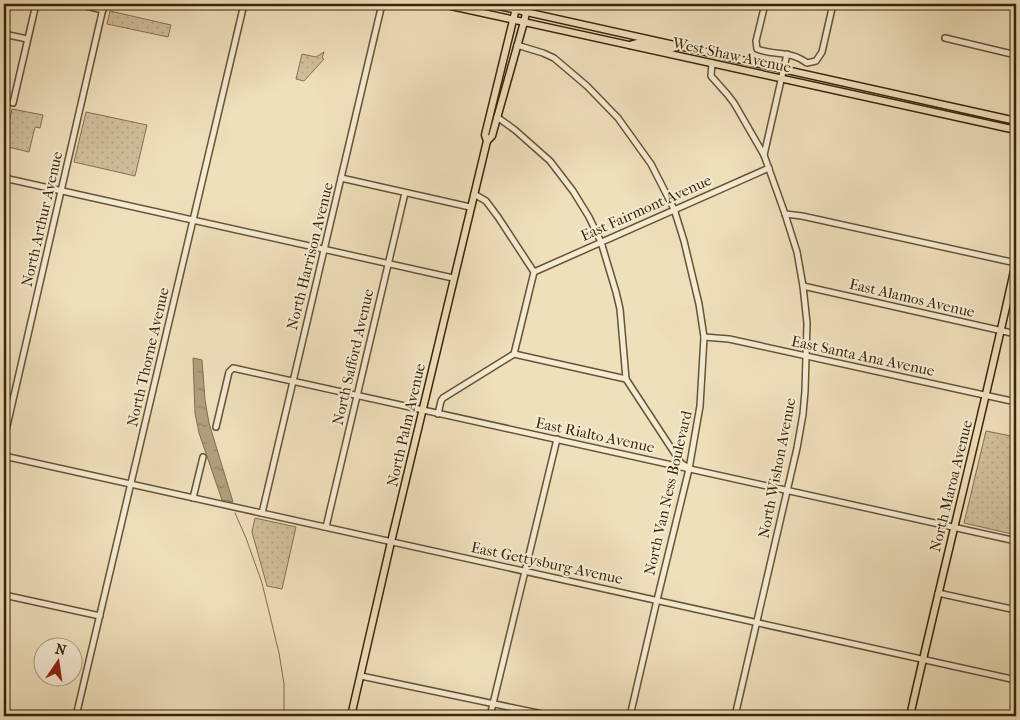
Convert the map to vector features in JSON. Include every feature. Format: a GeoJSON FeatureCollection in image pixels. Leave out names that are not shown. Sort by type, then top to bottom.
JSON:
{"type":"FeatureCollection","features":[{"type":"Feature","properties":{"kind":"main road","name":"West Shaw Avenue"},"geometry":{"type":"LineString","coordinates":[[442,4],[1016,130]]}},
{"type":"Feature","properties":{"kind":"main road","name":"West Shaw Avenue"},"geometry":{"type":"LineString","coordinates":[[490,4],[516,7],[526,12],[1016,121]]}},
{"type":"Feature","properties":{"kind":"main road","name":"North Palm Avenue"},"geometry":{"type":"LineString","coordinates":[[351,716],[470,207],[487,141],[492,136],[528,4]]}},
{"type":"Feature","properties":{"kind":"main road","name":"North Palm Avenue"},"geometry":{"type":"LineString","coordinates":[[487,141],[485,135],[516,7]]}},
{"type":"Feature","properties":{"kind":"main road"},"geometry":{"type":"LineString","coordinates":[[629,45],[640,42],[671,49],[678,46]]}},
{"type":"Feature","properties":{"kind":"main road","name":"North Maroa Avenue"},"geometry":{"type":"LineString","coordinates":[[910,716],[1016,263]]}},
{"type":"Feature","properties":{"kind":"street"},"geometry":{"type":"LineString","coordinates":[[13,103],[36,4]]}},
{"type":"Feature","properties":{"kind":"street"},"geometry":{"type":"LineString","coordinates":[[78,4],[104,7]]}},
{"type":"Feature","properties":{"kind":"street","name":"North Thorne Avenue"},"geometry":{"type":"LineString","coordinates":[[76,716],[244,4]]}},
{"type":"Feature","properties":{"kind":"street","name":"North Harrison Avenue"},"geometry":{"type":"LineString","coordinates":[[262,513],[382,4]]}},
{"type":"Feature","properties":{"kind":"street"},"geometry":{"type":"LineString","coordinates":[[765,4],[756,41],[757,49],[766,53],[787,54],[799,57],[807,63],[816,61],[822,52],[833,4]]}},
{"type":"Feature","properties":{"kind":"street","name":"North Arthur Avenue"},"geometry":{"type":"LineString","coordinates":[[4,440],[104,7]]}},
{"type":"Feature","properties":{"kind":"street"},"geometry":{"type":"LineString","coordinates":[[4,34],[27,39]]}},
{"type":"Feature","properties":{"kind":"street"},"geometry":{"type":"LineString","coordinates":[[945,38],[1016,55]]}},
{"type":"Feature","properties":{"kind":"street","name":"North Van Ness Boulevard"},"geometry":{"type":"LineString","coordinates":[[517,45],[543,53],[568,68],[618,118],[651,164],[674,209],[692,270],[699,304],[704,337],[700,406],[689,469],[630,716]]}},
{"type":"Feature","properties":{"kind":"street"},"geometry":{"type":"LineString","coordinates":[[764,155],[787,54]]}},
{"type":"Feature","properties":{"kind":"street","name":"North Wishon Avenue"},"geometry":{"type":"LineString","coordinates":[[712,64],[711,76],[734,103],[764,155],[769,168],[797,252],[807,323],[803,414],[797,448],[735,716]]}},
{"type":"Feature","properties":{"kind":"street"},"geometry":{"type":"LineString","coordinates":[[497,117],[543,154],[556,168],[574,191],[589,217],[601,242],[620,309],[626,379],[681,462],[689,469]]}},
{"type":"Feature","properties":{"kind":"street","name":"East Fairmont Avenue"},"geometry":{"type":"LineString","coordinates":[[534,272],[769,168]]}},
{"type":"Feature","properties":{"kind":"street"},"geometry":{"type":"LineString","coordinates":[[4,178],[454,278]]}},
{"type":"Feature","properties":{"kind":"street"},"geometry":{"type":"LineString","coordinates":[[342,178],[470,207]]}},
{"type":"Feature","properties":{"kind":"street","name":"North Safford Avenue"},"geometry":{"type":"LineString","coordinates":[[326,527],[405,193]]}},
{"type":"Feature","properties":{"kind":"street"},"geometry":{"type":"LineString","coordinates":[[474,194],[486,201],[494,211],[534,272],[514,354]]}},
{"type":"Feature","properties":{"kind":"street"},"geometry":{"type":"LineString","coordinates":[[785,214],[802,216],[1016,263]]}},
{"type":"Feature","properties":{"kind":"street","name":"East Alamos Avenue"},"geometry":{"type":"LineString","coordinates":[[803,286],[1016,334]]}},
{"type":"Feature","properties":{"kind":"street","name":"East Santa Ana Avenue"},"geometry":{"type":"LineString","coordinates":[[704,337],[729,339],[1016,402]]}},
{"type":"Feature","properties":{"kind":"street"},"geometry":{"type":"LineString","coordinates":[[438,414],[442,398],[514,354],[626,379]]}},
{"type":"Feature","properties":{"kind":"street","name":"East Rialto Avenue"},"geometry":{"type":"LineString","coordinates":[[216,427],[229,372],[233,368],[1016,541]]}},
{"type":"Feature","properties":{"kind":"street"},"geometry":{"type":"LineString","coordinates":[[490,716],[557,439]]}},
{"type":"Feature","properties":{"kind":"street","name":"East Gettysburg Avenue"},"geometry":{"type":"LineString","coordinates":[[4,456],[1016,680]]}},
{"type":"Feature","properties":{"kind":"street"},"geometry":{"type":"LineString","coordinates":[[193,498],[203,457]]}},
{"type":"Feature","properties":{"kind":"street"},"geometry":{"type":"LineString","coordinates":[[938,593],[1016,610]]}},
{"type":"Feature","properties":{"kind":"street"},"geometry":{"type":"LineString","coordinates":[[4,595],[100,616]]}},
{"type":"Feature","properties":{"kind":"street"},"geometry":{"type":"LineString","coordinates":[[361,676],[552,716]]}},
{"type":"Feature","properties":{"kind":"shaded area"},"geometry":{"type":"Polygon","coordinates":[[[110,11],[171,25],[168,37],[107,24],[110,11]]]}},
{"type":"Feature","properties":{"kind":"shaded area"},"geometry":{"type":"Polygon","coordinates":[[[324,52],[322,58],[324,59],[304,81],[296,79],[302,54],[316,57],[324,52]]]}},
{"type":"Feature","properties":{"kind":"shaded area"},"geometry":{"type":"Polygon","coordinates":[[[12,109],[43,115],[40,128],[35,127],[29,152],[4,146],[12,109]]]}},
{"type":"Feature","properties":{"kind":"shaded area"},"geometry":{"type":"Polygon","coordinates":[[[86,112],[147,125],[135,176],[74,162],[86,112]]]}},
{"type":"Feature","properties":{"kind":"shaded area"},"geometry":{"type":"Polygon","coordinates":[[[986,431],[1016,437],[1016,535],[964,523],[986,431]]]}},
{"type":"Feature","properties":{"kind":"shaded area"},"geometry":{"type":"Polygon","coordinates":[[[255,518],[296,527],[282,589],[267,586],[252,532],[255,518]]]}},
{"type":"Feature","properties":{"kind":"water"},"geometry":{"type":"Polygon","coordinates":[[[193,358],[202,360],[209,423],[233,502],[222,500],[199,433],[195,413],[193,358]]]}},
{"type":"Feature","properties":{"kind":"waterway"},"geometry":{"type":"LineString","coordinates":[[235,513],[262,583],[279,653],[284,684],[284,716]]}}]}
